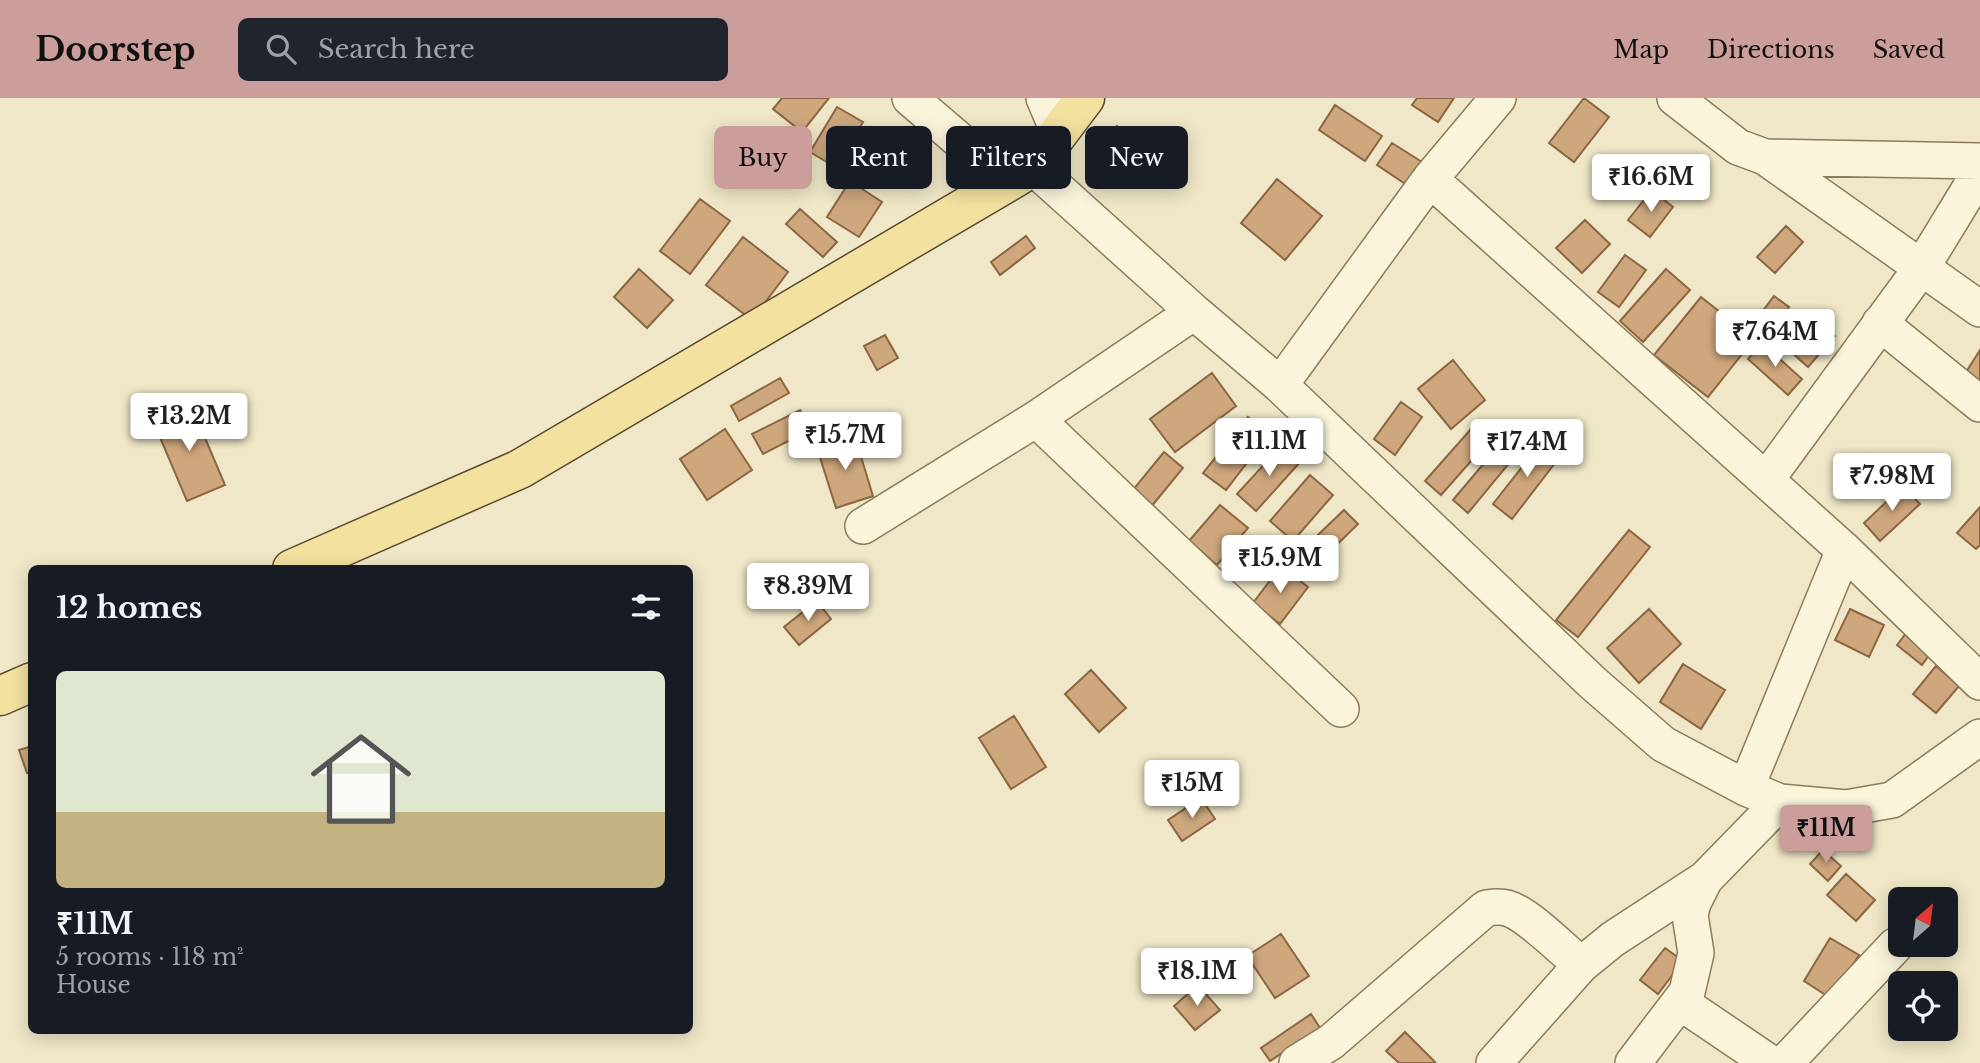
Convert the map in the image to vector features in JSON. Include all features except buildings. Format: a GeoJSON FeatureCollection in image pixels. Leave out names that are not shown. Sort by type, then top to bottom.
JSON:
{"type":"FeatureCollection","features":[{"type":"Feature","properties":{"kind":"main road"},"geometry":{"type":"LineString","coordinates":[[1064,126],[1086,98]]}},
{"type":"Feature","properties":{"kind":"main road"},"geometry":{"type":"LineString","coordinates":[[301,565],[520,470],[997,189]]}},
{"type":"Feature","properties":{"kind":"main road"},"geometry":{"type":"LineString","coordinates":[[0,696],[28,684]]}},
{"type":"Feature","properties":{"kind":"street"},"geometry":{"type":"LineString","coordinates":[[910,98],[950,126]]}},
{"type":"Feature","properties":{"kind":"street"},"geometry":{"type":"LineString","coordinates":[[1044,98],[1056,126]]}},
{"type":"Feature","properties":{"kind":"street"},"geometry":{"type":"LineString","coordinates":[[1280,385],[1430,179],[1498,98]]}},
{"type":"Feature","properties":{"kind":"street"},"geometry":{"type":"LineString","coordinates":[[1675,98],[1738,147],[1765,157],[1980,309]]}},
{"type":"Feature","properties":{"kind":"street"},"geometry":{"type":"LineString","coordinates":[[1765,157],[1980,160]]}},
{"type":"Feature","properties":{"kind":"street"},"geometry":{"type":"LineString","coordinates":[[1766,480],[1922,267],[1980,172]]}},
{"type":"Feature","properties":{"kind":"street"},"geometry":{"type":"LineString","coordinates":[[1430,179],[1844,550],[1980,682]]}},
{"type":"Feature","properties":{"kind":"street"},"geometry":{"type":"LineString","coordinates":[[1039,189],[1195,312],[1280,385],[1603,692],[1663,744],[1746,788],[1780,802],[1846,808],[1892,800],[1980,737]]}},
{"type":"Feature","properties":{"kind":"street"},"geometry":{"type":"LineString","coordinates":[[863,526],[1036,419],[1195,312]]}},
{"type":"Feature","properties":{"kind":"street"},"geometry":{"type":"LineString","coordinates":[[1880,323],[1980,404]]}},
{"type":"Feature","properties":{"kind":"street"},"geometry":{"type":"LineString","coordinates":[[1036,419],[1341,709]]}},
{"type":"Feature","properties":{"kind":"street"},"geometry":{"type":"LineString","coordinates":[[1746,788],[1844,550]]}},
{"type":"Feature","properties":{"kind":"street"},"geometry":{"type":"LineString","coordinates":[[1494,1063],[1581,965],[1614,939],[1705,879],[1780,802]]}},
{"type":"Feature","properties":{"kind":"street"},"geometry":{"type":"LineString","coordinates":[[1633,1063],[1687,992],[1696,953],[1690,915],[1705,879]]}},
{"type":"Feature","properties":{"kind":"street"},"geometry":{"type":"LineString","coordinates":[[1297,1063],[1331,1042],[1486,908],[1509,908],[1522,915],[1581,965]]}},
{"type":"Feature","properties":{"kind":"street"},"geometry":{"type":"LineString","coordinates":[[1785,1063],[1888,953]]}},
{"type":"Feature","properties":{"kind":"street"},"geometry":{"type":"LineString","coordinates":[[1680,1002],[1770,1063]]}}]}
